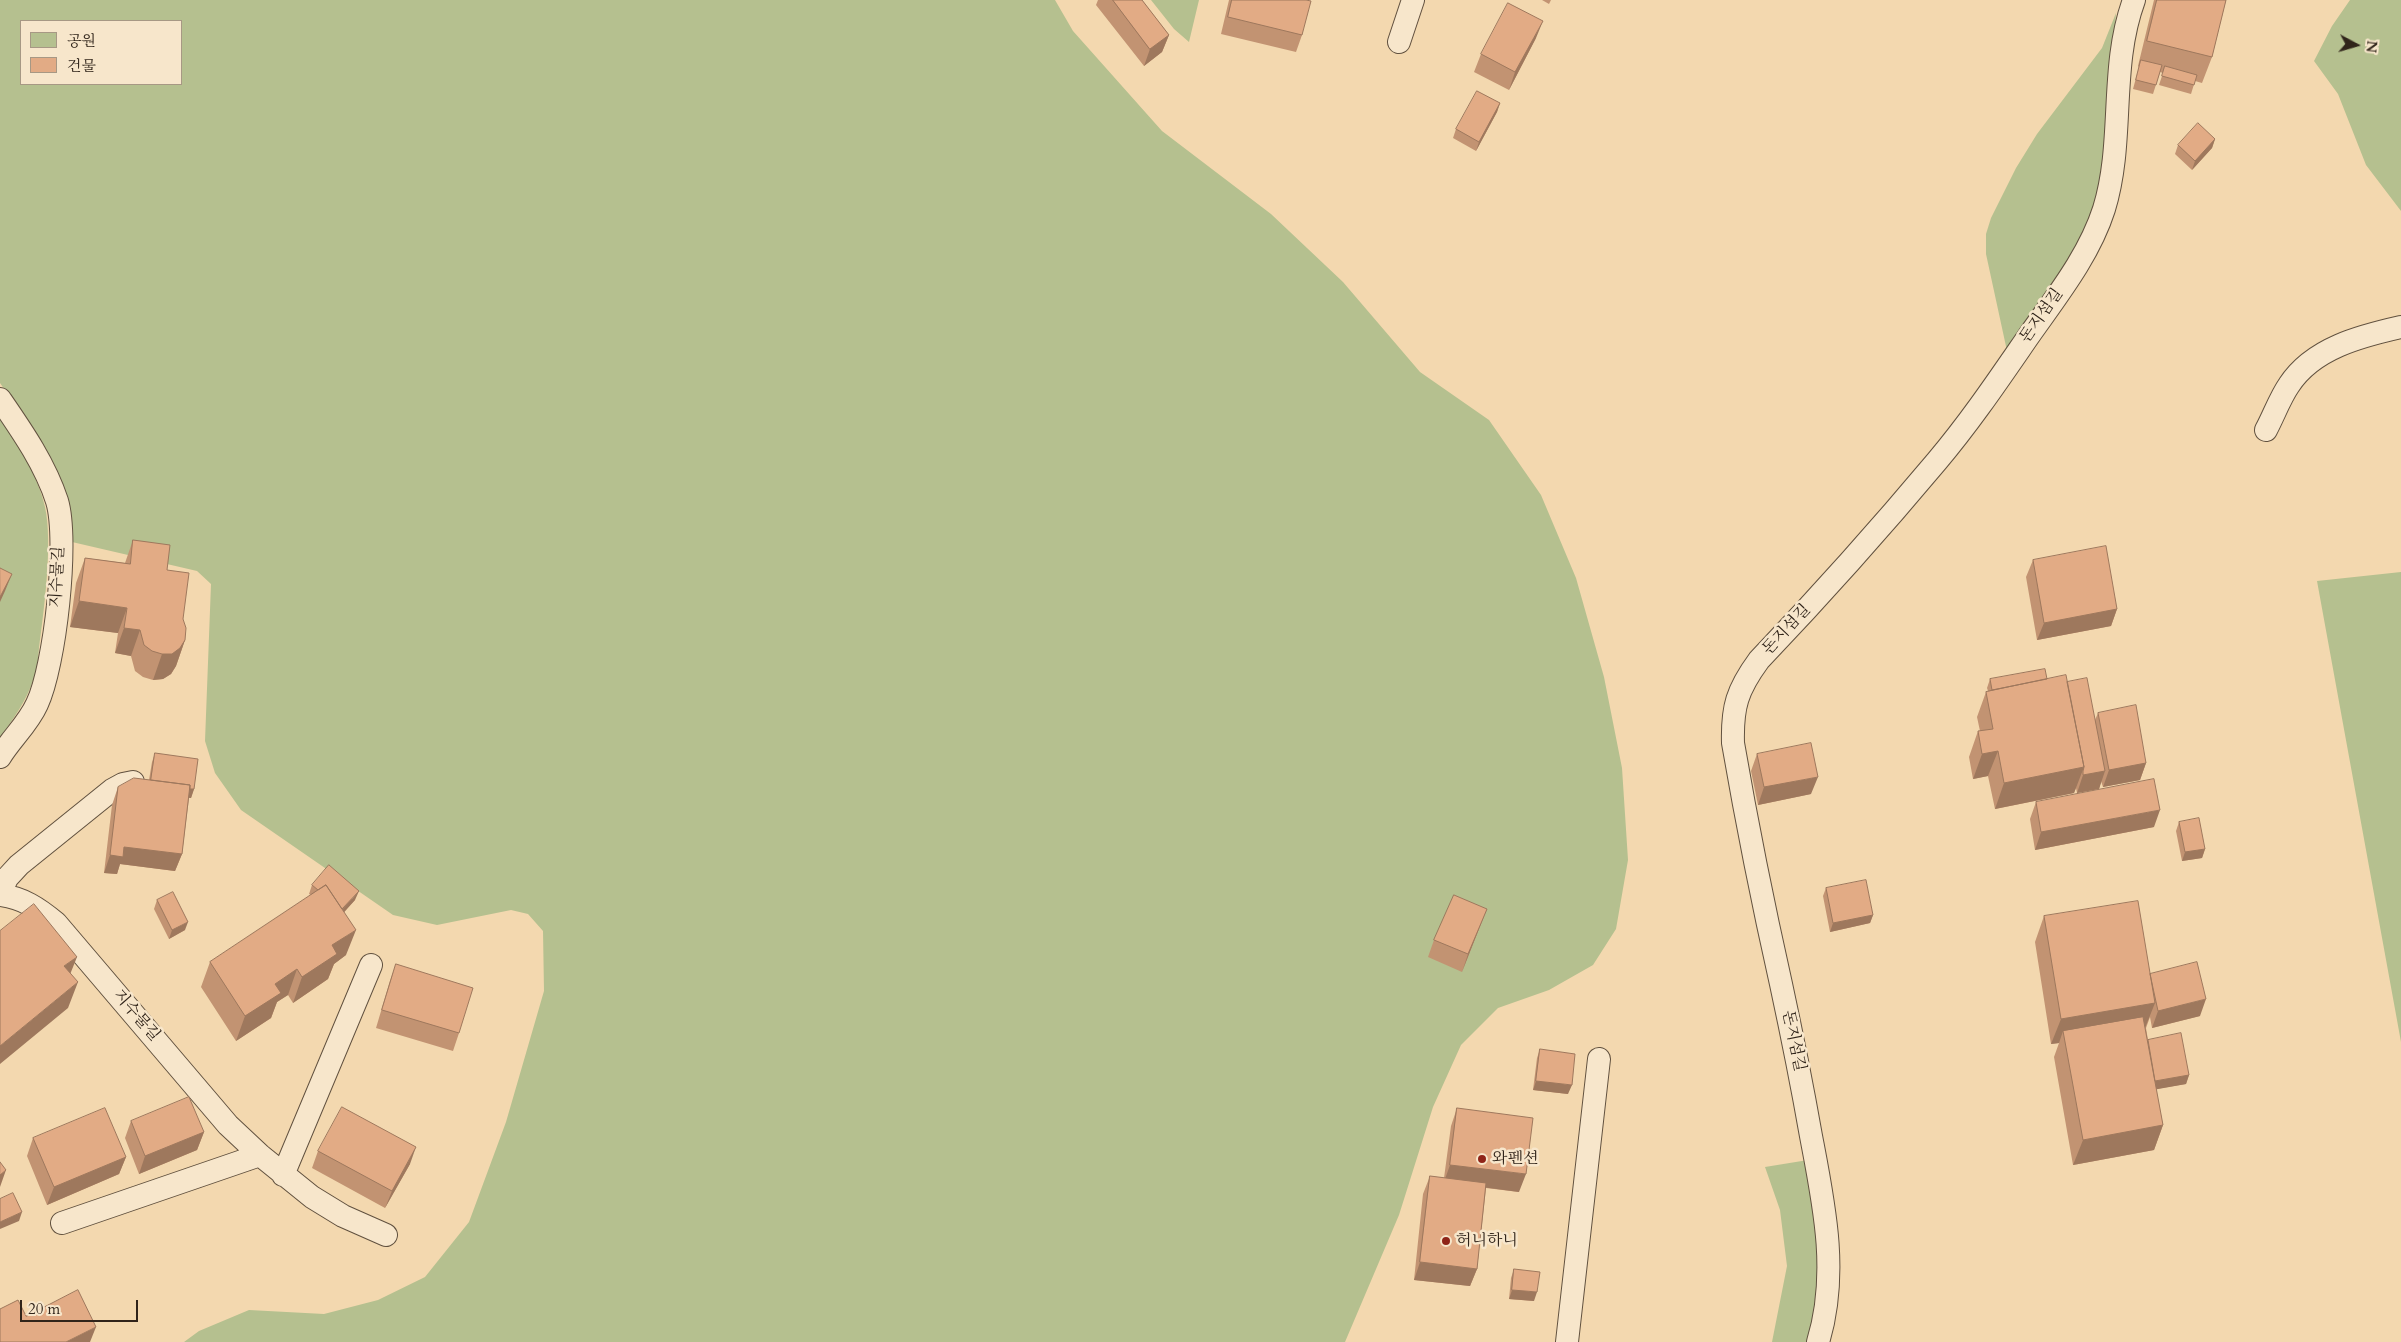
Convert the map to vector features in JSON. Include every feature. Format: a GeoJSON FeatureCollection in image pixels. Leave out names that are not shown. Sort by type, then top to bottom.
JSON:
{"type":"FeatureCollection","features":[{"type":"Feature","properties":{"kind":"lane"},"geometry":{"type":"LineString","coordinates":[[1399,42],[1413,0]]}},
{"type":"Feature","properties":{"kind":"lane","name":"돈지섬길"},"geometry":{"type":"LineString","coordinates":[[1818,1342],[1827,1302],[1829,1266],[1826,1229],[1800,1073],[1769,931],[1736,760],[1732,719],[1736,698],[1744,680],[1759,660],[1938,460],[2030,333],[2071,274],[2089,244],[2104,210],[2110,183],[2123,40],[2134,0]]}},
{"type":"Feature","properties":{"kind":"lane"},"geometry":{"type":"LineString","coordinates":[[2266,430],[2290,383],[2316,356],[2363,336],[2401,327]]}},
{"type":"Feature","properties":{"kind":"lane","name":"지수물길"},"geometry":{"type":"LineString","coordinates":[[0,398],[27,438],[48,477],[57,503],[60,530],[60,570],[56,617],[46,676],[37,704],[0,757]]}},
{"type":"Feature","properties":{"kind":"lane","name":"지수물길"},"geometry":{"type":"LineString","coordinates":[[133,782],[123,784],[112,790],[19,865],[7,878],[0,895],[18,898],[37,908],[56,923],[228,1125],[282,1175],[312,1197],[343,1216],[386,1235]]}},
{"type":"Feature","properties":{"kind":"lane"},"geometry":{"type":"LineString","coordinates":[[282,1175],[372,965]]}},
{"type":"Feature","properties":{"kind":"lane"},"geometry":{"type":"LineString","coordinates":[[1566,1342],[1599,1059]]}},
{"type":"Feature","properties":{"kind":"lane"},"geometry":{"type":"LineString","coordinates":[[62,1223],[260,1155]]}},
{"type":"Feature","properties":{"kind":"green space"},"geometry":{"type":"Polygon","coordinates":[[[0,0],[1055,0],[1073,31],[1162,131],[1271,214],[1343,282],[1420,372],[1489,420],[1541,495],[1576,578],[1604,677],[1622,768],[1628,860],[1616,929],[1593,965],[1549,990],[1498,1008],[1461,1045],[1433,1107],[1399,1215],[1345,1342],[184,1342],[199,1331],[249,1310],[324,1314],[378,1300],[425,1277],[469,1222],[506,1122],[544,991],[543,931],[528,914],[511,910],[437,925],[393,915],[241,810],[215,773],[205,741],[211,584],[197,571],[72,542],[20,412],[0,383],[0,0]]]}},
{"type":"Feature","properties":{"kind":"green space"},"geometry":{"type":"Polygon","coordinates":[[[1151,0],[1199,0],[1189,42],[1174,29],[1151,0]]]}},
{"type":"Feature","properties":{"kind":"green space"},"geometry":{"type":"Polygon","coordinates":[[[2350,0],[2401,0],[2401,211],[2366,165],[2338,94],[2314,61],[2332,26],[2350,0]]]}},
{"type":"Feature","properties":{"kind":"green space"},"geometry":{"type":"Polygon","coordinates":[[[2116,13],[2110,102],[2096,210],[2079,246],[2007,351],[1986,254],[1986,234],[1991,218],[2016,168],[2037,134],[2102,48],[2116,13]]]}},
{"type":"Feature","properties":{"kind":"green space"},"geometry":{"type":"Polygon","coordinates":[[[0,419],[38,483],[45,507],[48,557],[36,671],[24,702],[0,738],[0,419]]]}},
{"type":"Feature","properties":{"kind":"green space"},"geometry":{"type":"Polygon","coordinates":[[[2401,572],[2401,1042],[2317,581],[2401,572]]]}},
{"type":"Feature","properties":{"kind":"green space"},"geometry":{"type":"Polygon","coordinates":[[[1808,1160],[1817,1216],[1819,1272],[1809,1342],[1772,1342],[1787,1266],[1780,1210],[1765,1167],[1808,1160]]]}},
{"type":"Feature","properties":{"kind":"building"},"geometry":{"type":"Polygon","coordinates":[[[1113,0],[1142,0],[1169,35],[1150,49],[1113,0]]]}},
{"type":"Feature","properties":{"kind":"building"},"geometry":{"type":"Polygon","coordinates":[[[1232,0],[1311,1],[1302,35],[1228,17],[1232,0]]]}},
{"type":"Feature","properties":{"kind":"building"},"geometry":{"type":"Polygon","coordinates":[[[2157,0],[2226,0],[2212,57],[2147,41],[2157,0]]]}},
{"type":"Feature","properties":{"kind":"building"},"geometry":{"type":"Polygon","coordinates":[[[1508,3],[1543,21],[1515,72],[1481,54],[1508,3]]]}},
{"type":"Feature","properties":{"kind":"building"},"geometry":{"type":"Polygon","coordinates":[[[2141,60],[2162,65],[2156,85],[2136,80],[2141,60]]]}},
{"type":"Feature","properties":{"kind":"building"},"geometry":{"type":"Polygon","coordinates":[[[2165,66],[2197,75],[2194,85],[2162,76],[2165,66]]]}},
{"type":"Feature","properties":{"kind":"building"},"geometry":{"type":"Polygon","coordinates":[[[1477,91],[1500,103],[1479,142],[1456,129],[1477,91]]]}},
{"type":"Feature","properties":{"kind":"building"},"geometry":{"type":"Polygon","coordinates":[[[2198,123],[2215,139],[2195,161],[2178,145],[2198,123]]]}},
{"type":"Feature","properties":{"kind":"building"},"geometry":{"type":"Polygon","coordinates":[[[133,540],[170,545],[167,570],[189,573],[183,619],[186,628],[185,640],[180,648],[172,654],[152,651],[144,645],[140,630],[124,628],[127,608],[79,601],[85,558],[130,564],[133,540]]]}},
{"type":"Feature","properties":{"kind":"building"},"geometry":{"type":"Polygon","coordinates":[[[2106,546],[2117,609],[2044,623],[2033,560],[2106,546]]]}},
{"type":"Feature","properties":{"kind":"building"},"geometry":{"type":"Polygon","coordinates":[[[0,568],[12,574],[0,597],[0,568]]]}},
{"type":"Feature","properties":{"kind":"building"},"geometry":{"type":"Polygon","coordinates":[[[2045,669],[2047,679],[1992,690],[1990,679],[2045,669]]]}},
{"type":"Feature","properties":{"kind":"building"},"geometry":{"type":"Polygon","coordinates":[[[2066,675],[2084,767],[2004,783],[1998,751],[1982,754],[1978,731],[1993,729],[1986,692],[2066,675]]]}},
{"type":"Feature","properties":{"kind":"building"},"geometry":{"type":"Polygon","coordinates":[[[2087,678],[2105,771],[2083,775],[2084,767],[2067,682],[2087,678]]]}},
{"type":"Feature","properties":{"kind":"building"},"geometry":{"type":"Polygon","coordinates":[[[2136,705],[2146,763],[2109,770],[2098,713],[2136,705]]]}},
{"type":"Feature","properties":{"kind":"building"},"geometry":{"type":"Polygon","coordinates":[[[1811,743],[1818,777],[1764,787],[1757,754],[1811,743]]]}},
{"type":"Feature","properties":{"kind":"building"},"geometry":{"type":"Polygon","coordinates":[[[155,753],[198,759],[194,789],[190,789],[190,785],[151,780],[155,753]]]}},
{"type":"Feature","properties":{"kind":"building"},"geometry":{"type":"Polygon","coordinates":[[[134,778],[190,785],[182,854],[124,847],[123,857],[110,855],[118,787],[134,778]]]}},
{"type":"Feature","properties":{"kind":"building"},"geometry":{"type":"Polygon","coordinates":[[[2154,779],[2160,810],[2041,832],[2036,802],[2154,779]]]}},
{"type":"Feature","properties":{"kind":"building"},"geometry":{"type":"Polygon","coordinates":[[[2199,818],[2205,849],[2185,852],[2179,822],[2199,818]]]}},
{"type":"Feature","properties":{"kind":"building"},"geometry":{"type":"Polygon","coordinates":[[[329,865],[359,891],[342,909],[326,885],[318,890],[312,885],[329,865]]]}},
{"type":"Feature","properties":{"kind":"building"},"geometry":{"type":"Polygon","coordinates":[[[1866,880],[1873,915],[1833,923],[1826,888],[1866,880]]]}},
{"type":"Feature","properties":{"kind":"building"},"geometry":{"type":"Polygon","coordinates":[[[326,885],[356,930],[332,945],[337,954],[302,977],[297,969],[275,984],[281,993],[245,1016],[210,962],[326,885]]]}},
{"type":"Feature","properties":{"kind":"building"},"geometry":{"type":"Polygon","coordinates":[[[173,892],[188,922],[172,930],[157,900],[173,892]]]}},
{"type":"Feature","properties":{"kind":"building"},"geometry":{"type":"Polygon","coordinates":[[[1454,895],[1487,909],[1468,954],[1434,940],[1454,895]]]}},
{"type":"Feature","properties":{"kind":"building"},"geometry":{"type":"Polygon","coordinates":[[[2138,901],[2155,1003],[2061,1019],[2044,916],[2138,901]]]}},
{"type":"Feature","properties":{"kind":"building"},"geometry":{"type":"Polygon","coordinates":[[[34,904],[77,957],[64,966],[78,982],[0,1046],[0,931],[34,904]]]}},
{"type":"Feature","properties":{"kind":"building"},"geometry":{"type":"Polygon","coordinates":[[[2197,962],[2206,999],[2158,1011],[2150,974],[2197,962]]]}},
{"type":"Feature","properties":{"kind":"building"},"geometry":{"type":"Polygon","coordinates":[[[396,964],[473,988],[459,1033],[382,1010],[396,964]]]}},
{"type":"Feature","properties":{"kind":"building"},"geometry":{"type":"Polygon","coordinates":[[[2143,1017],[2163,1125],[2083,1140],[2063,1031],[2143,1017]]]}},
{"type":"Feature","properties":{"kind":"building"},"geometry":{"type":"Polygon","coordinates":[[[2181,1033],[2189,1075],[2155,1081],[2148,1040],[2181,1033]]]}},
{"type":"Feature","properties":{"kind":"building"},"geometry":{"type":"Polygon","coordinates":[[[1540,1049],[1575,1054],[1572,1085],[1536,1081],[1540,1049]]]}},
{"type":"Feature","properties":{"kind":"building"},"geometry":{"type":"Polygon","coordinates":[[[189,1097],[204,1132],[145,1156],[131,1121],[189,1097]]]}},
{"type":"Feature","properties":{"kind":"building"},"geometry":{"type":"Polygon","coordinates":[[[342,1107],[416,1147],[392,1191],[318,1151],[342,1107]]]}},
{"type":"Feature","properties":{"kind":"building"},"geometry":{"type":"Polygon","coordinates":[[[105,1108],[126,1157],[54,1187],[33,1138],[105,1108]]]}},
{"type":"Feature","properties":{"kind":"building"},"geometry":{"type":"Polygon","coordinates":[[[1457,1108],[1533,1118],[1526,1174],[1450,1165],[1457,1108]]]}},
{"type":"Feature","properties":{"kind":"building"},"geometry":{"type":"Polygon","coordinates":[[[0,1162],[6,1170],[0,1175],[0,1162]]]}},
{"type":"Feature","properties":{"kind":"building"},"geometry":{"type":"Polygon","coordinates":[[[1430,1176],[1486,1183],[1477,1269],[1420,1262],[1430,1176]]]}},
{"type":"Feature","properties":{"kind":"building"},"geometry":{"type":"Polygon","coordinates":[[[13,1193],[22,1212],[0,1222],[0,1199],[13,1193]]]}},
{"type":"Feature","properties":{"kind":"building"},"geometry":{"type":"Polygon","coordinates":[[[1514,1269],[1540,1272],[1537,1292],[1512,1290],[1514,1269]]]}},
{"type":"Feature","properties":{"kind":"building"},"geometry":{"type":"Polygon","coordinates":[[[78,1290],[96,1327],[66,1342],[0,1342],[0,1309],[18,1300],[26,1316],[78,1290]]]}},
{"type":"Feature","properties":{"kind":"place","name":"와펜션"},"geometry":{"type":"Point","coordinates":[1482,1159]}},
{"type":"Feature","properties":{"kind":"place","name":"허니하니"},"geometry":{"type":"Point","coordinates":[1446,1241]}}]}
